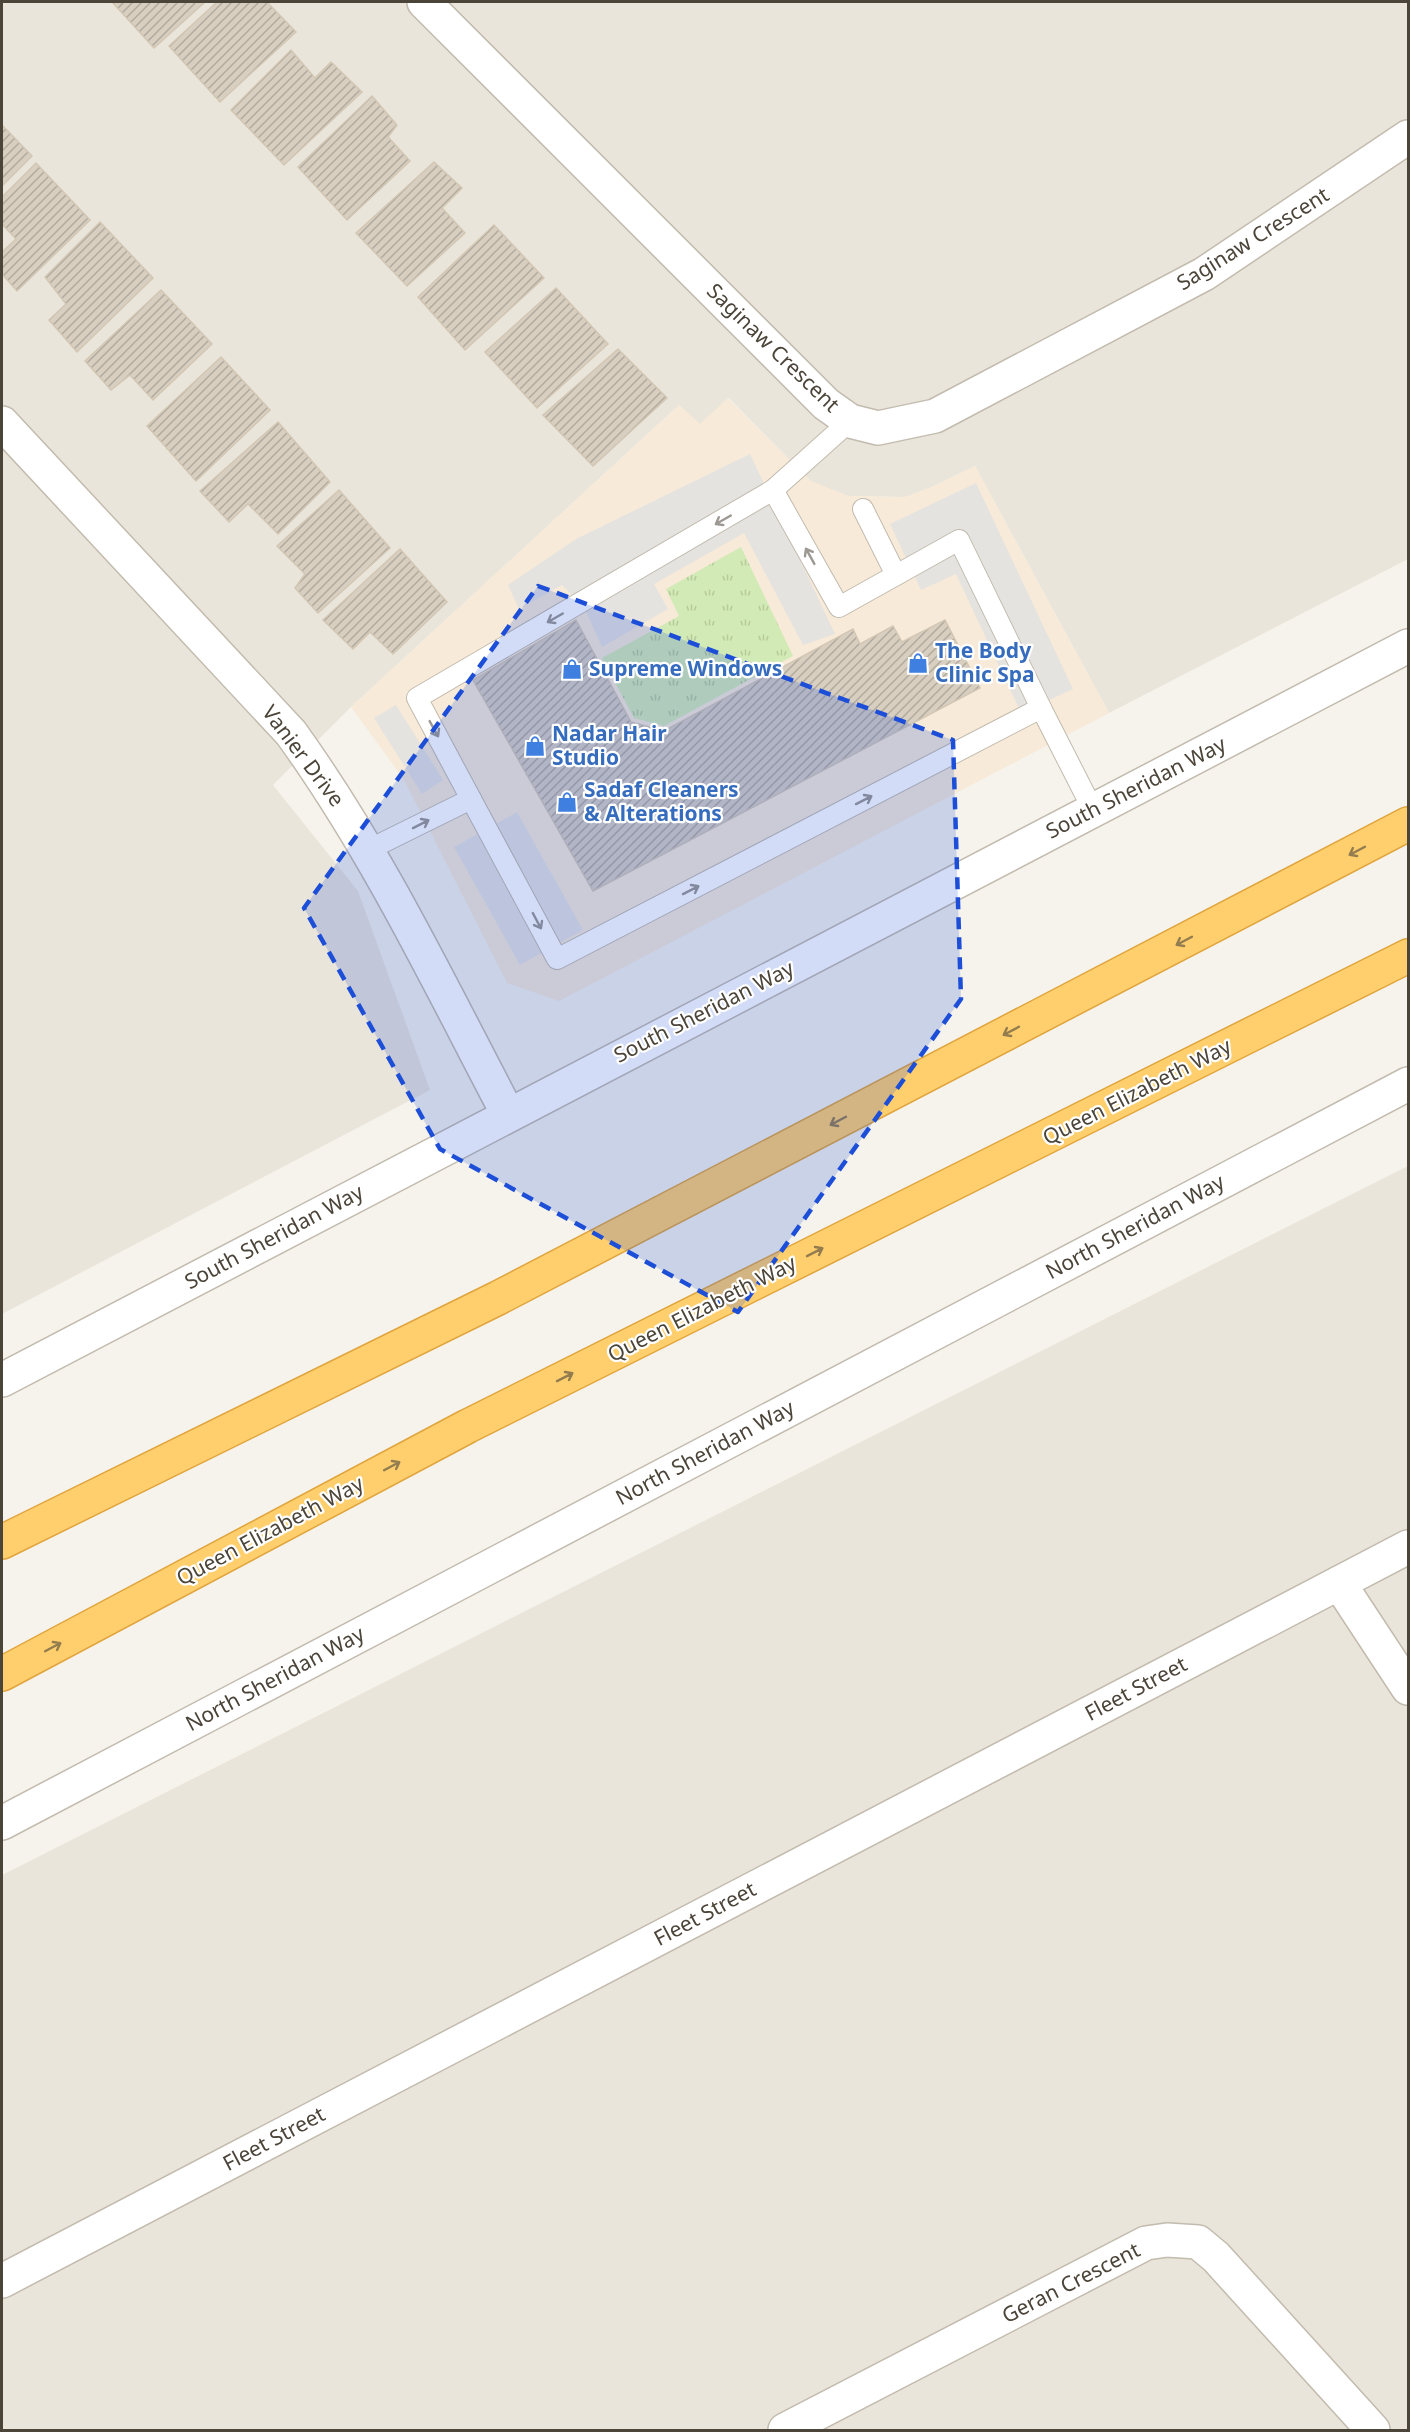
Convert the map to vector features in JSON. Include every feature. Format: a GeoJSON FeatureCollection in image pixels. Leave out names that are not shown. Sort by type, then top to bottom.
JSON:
{"type":"FeatureCollection","features":[{"type":"Feature","properties":{"kind":"highway"},"geometry":{"type":"LineString","coordinates":[[2,1542],[498,1298],[1408,824]]}},
{"type":"Feature","properties":{"kind":"highway","name":"Queen Elizabeth Way"},"geometry":{"type":"LineString","coordinates":[[2,1674],[468,1426],[1408,956]]}},
{"type":"Feature","properties":{"kind":"street","name":"Saginaw Crescent"},"geometry":{"type":"LineString","coordinates":[[423,2],[826,404],[850,421],[878,428],[935,416],[1204,274],[1408,137]]}},
{"type":"Feature","properties":{"kind":"street","name":"Vanier Drive"},"geometry":{"type":"LineString","coordinates":[[2,423],[291,733],[326,782],[369,850],[508,1114]]}},
{"type":"Feature","properties":{"kind":"street","name":"South Sheridan Way"},"geometry":{"type":"LineString","coordinates":[[2,1380],[1408,646]]}},
{"type":"Feature","properties":{"kind":"street","name":"North Sheridan Way"},"geometry":{"type":"LineString","coordinates":[[2,1823],[1408,1084]]}},
{"type":"Feature","properties":{"kind":"street","name":"Fleet Street"},"geometry":{"type":"LineString","coordinates":[[2,2281],[1408,1547]]}},
{"type":"Feature","properties":{"kind":"street"},"geometry":{"type":"LineString","coordinates":[[1339,1583],[1408,1688]]}},
{"type":"Feature","properties":{"kind":"street","name":"Geran Crescent"},"geometry":{"type":"LineString","coordinates":[[785,2430],[1146,2243],[1167,2240],[1198,2242],[1216,2257],[1373,2430]]}},
{"type":"Feature","properties":{"kind":"lane"},"geometry":{"type":"LineString","coordinates":[[850,421],[773,490],[417,698],[557,959],[1041,708]]}},
{"type":"Feature","properties":{"kind":"lane"},"geometry":{"type":"LineString","coordinates":[[773,490],[839,607],[958,540],[1093,810]]}},
{"type":"Feature","properties":{"kind":"lane"},"geometry":{"type":"LineString","coordinates":[[863,509],[896,575]]}},
{"type":"Feature","properties":{"kind":"lane"},"geometry":{"type":"LineString","coordinates":[[369,850],[471,798]]}},
{"type":"Feature","properties":{"kind":"highlighted area"},"geometry":{"type":"Polygon","coordinates":[[[538,586],[953,740],[961,999],[738,1312],[440,1149],[304,908],[538,586]]]}},
{"type":"Feature","properties":{"kind":"shaded area"},"geometry":{"type":"Polygon","coordinates":[[[2,2],[1408,2],[1408,559],[1109,713],[975,466],[905,497],[848,496],[811,482],[729,398],[700,425],[679,405],[351,707],[273,785],[358,891],[430,1090],[2,1314],[2,2]]]}},
{"type":"Feature","properties":{"kind":"shaded area"},"geometry":{"type":"Polygon","coordinates":[[[728,398],[811,481],[848,496],[905,497],[975,466],[1109,713],[559,1001],[507,983],[403,778],[351,707],[679,405],[700,424],[728,398]]]}},
{"type":"Feature","properties":{"kind":"shaded area"},"geometry":{"type":"Polygon","coordinates":[[[750,454],[835,634],[803,645],[744,533],[654,584],[668,609],[602,647],[584,607],[562,585],[519,609],[508,585],[576,539],[750,454]]]}},
{"type":"Feature","properties":{"kind":"shaded area"},"geometry":{"type":"Polygon","coordinates":[[[976,483],[1073,689],[1021,713],[956,574],[921,590],[890,524],[976,483]]]}},
{"type":"Feature","properties":{"kind":"shaded area"},"geometry":{"type":"Polygon","coordinates":[[[396,705],[443,780],[422,794],[374,718],[396,705]]]}},
{"type":"Feature","properties":{"kind":"shaded area"},"geometry":{"type":"Polygon","coordinates":[[[517,812],[583,930],[520,965],[454,847],[517,812]]]}},
{"type":"Feature","properties":{"kind":"shaded area"},"geometry":{"type":"Polygon","coordinates":[[[1408,1166],[1408,2430],[2,2430],[2,1875],[1408,1166]]]}},
{"type":"Feature","properties":{"kind":"green space"},"geometry":{"type":"Polygon","coordinates":[[[741,547],[793,656],[664,726],[634,718],[602,658],[679,616],[666,589],[741,547]]]}},
{"type":"Feature","properties":{"kind":"building"},"geometry":{"type":"Polygon","coordinates":[[[112,2],[205,2],[154,48],[112,2]]]}},
{"type":"Feature","properties":{"kind":"building"},"geometry":{"type":"Polygon","coordinates":[[[217,2],[267,2],[296,32],[220,102],[169,46],[217,2]]]}},
{"type":"Feature","properties":{"kind":"building"},"geometry":{"type":"Polygon","coordinates":[[[291,50],[315,78],[331,62],[362,92],[284,165],[231,110],[291,50]]]}},
{"type":"Feature","properties":{"kind":"building"},"geometry":{"type":"Polygon","coordinates":[[[372,96],[397,125],[388,137],[410,161],[347,220],[298,167],[372,96]]]}},
{"type":"Feature","properties":{"kind":"building"},"geometry":{"type":"Polygon","coordinates":[[[2,125],[32,156],[2,186],[2,125]]]}},
{"type":"Feature","properties":{"kind":"building"},"geometry":{"type":"Polygon","coordinates":[[[434,162],[462,188],[442,208],[465,233],[407,286],[356,233],[434,162]]]}},
{"type":"Feature","properties":{"kind":"building"},"geometry":{"type":"Polygon","coordinates":[[[36,163],[90,220],[17,291],[2,274],[2,252],[16,239],[2,224],[2,197],[36,163]]]}},
{"type":"Feature","properties":{"kind":"building"},"geometry":{"type":"Polygon","coordinates":[[[100,222],[153,278],[77,352],[49,320],[66,304],[45,277],[100,222]]]}},
{"type":"Feature","properties":{"kind":"building"},"geometry":{"type":"Polygon","coordinates":[[[494,225],[544,278],[465,350],[418,297],[494,225]]]}},
{"type":"Feature","properties":{"kind":"building"},"geometry":{"type":"Polygon","coordinates":[[[556,288],[608,344],[537,408],[485,352],[556,288]]]}},
{"type":"Feature","properties":{"kind":"building"},"geometry":{"type":"Polygon","coordinates":[[[161,290],[212,344],[153,400],[130,375],[111,390],[85,361],[161,290]]]}},
{"type":"Feature","properties":{"kind":"building"},"geometry":{"type":"Polygon","coordinates":[[[618,349],[667,398],[593,466],[543,415],[618,349]]]}},
{"type":"Feature","properties":{"kind":"building"},"geometry":{"type":"Polygon","coordinates":[[[221,357],[270,410],[196,481],[147,426],[221,357]]]}},
{"type":"Feature","properties":{"kind":"building"},"geometry":{"type":"Polygon","coordinates":[[[278,422],[330,482],[278,534],[248,504],[229,522],[200,491],[278,422]]]}},
{"type":"Feature","properties":{"kind":"building"},"geometry":{"type":"Polygon","coordinates":[[[339,490],[390,548],[318,613],[295,588],[305,574],[277,546],[339,490]]]}},
{"type":"Feature","properties":{"kind":"building"},"geometry":{"type":"Polygon","coordinates":[[[400,549],[447,602],[393,654],[370,632],[353,649],[323,620],[400,549]]]}},
{"type":"Feature","properties":{"kind":"building"},"geometry":{"type":"Polygon","coordinates":[[[576,620],[631,722],[664,731],[853,629],[860,644],[893,626],[902,642],[945,620],[980,688],[593,891],[473,680],[576,620]]]}},
{"type":"Feature","properties":{"kind":"place","name":"The Body Clinic Spa"},"geometry":{"type":"Point","coordinates":[918,663]}},
{"type":"Feature","properties":{"kind":"place","name":"Supreme Windows"},"geometry":{"type":"Point","coordinates":[572,669]}},
{"type":"Feature","properties":{"kind":"place","name":"Nadar Hair Studio"},"geometry":{"type":"Point","coordinates":[535,746]}},
{"type":"Feature","properties":{"kind":"place","name":"Sadaf Cleaners & Alterations"},"geometry":{"type":"Point","coordinates":[567,802]}}]}
